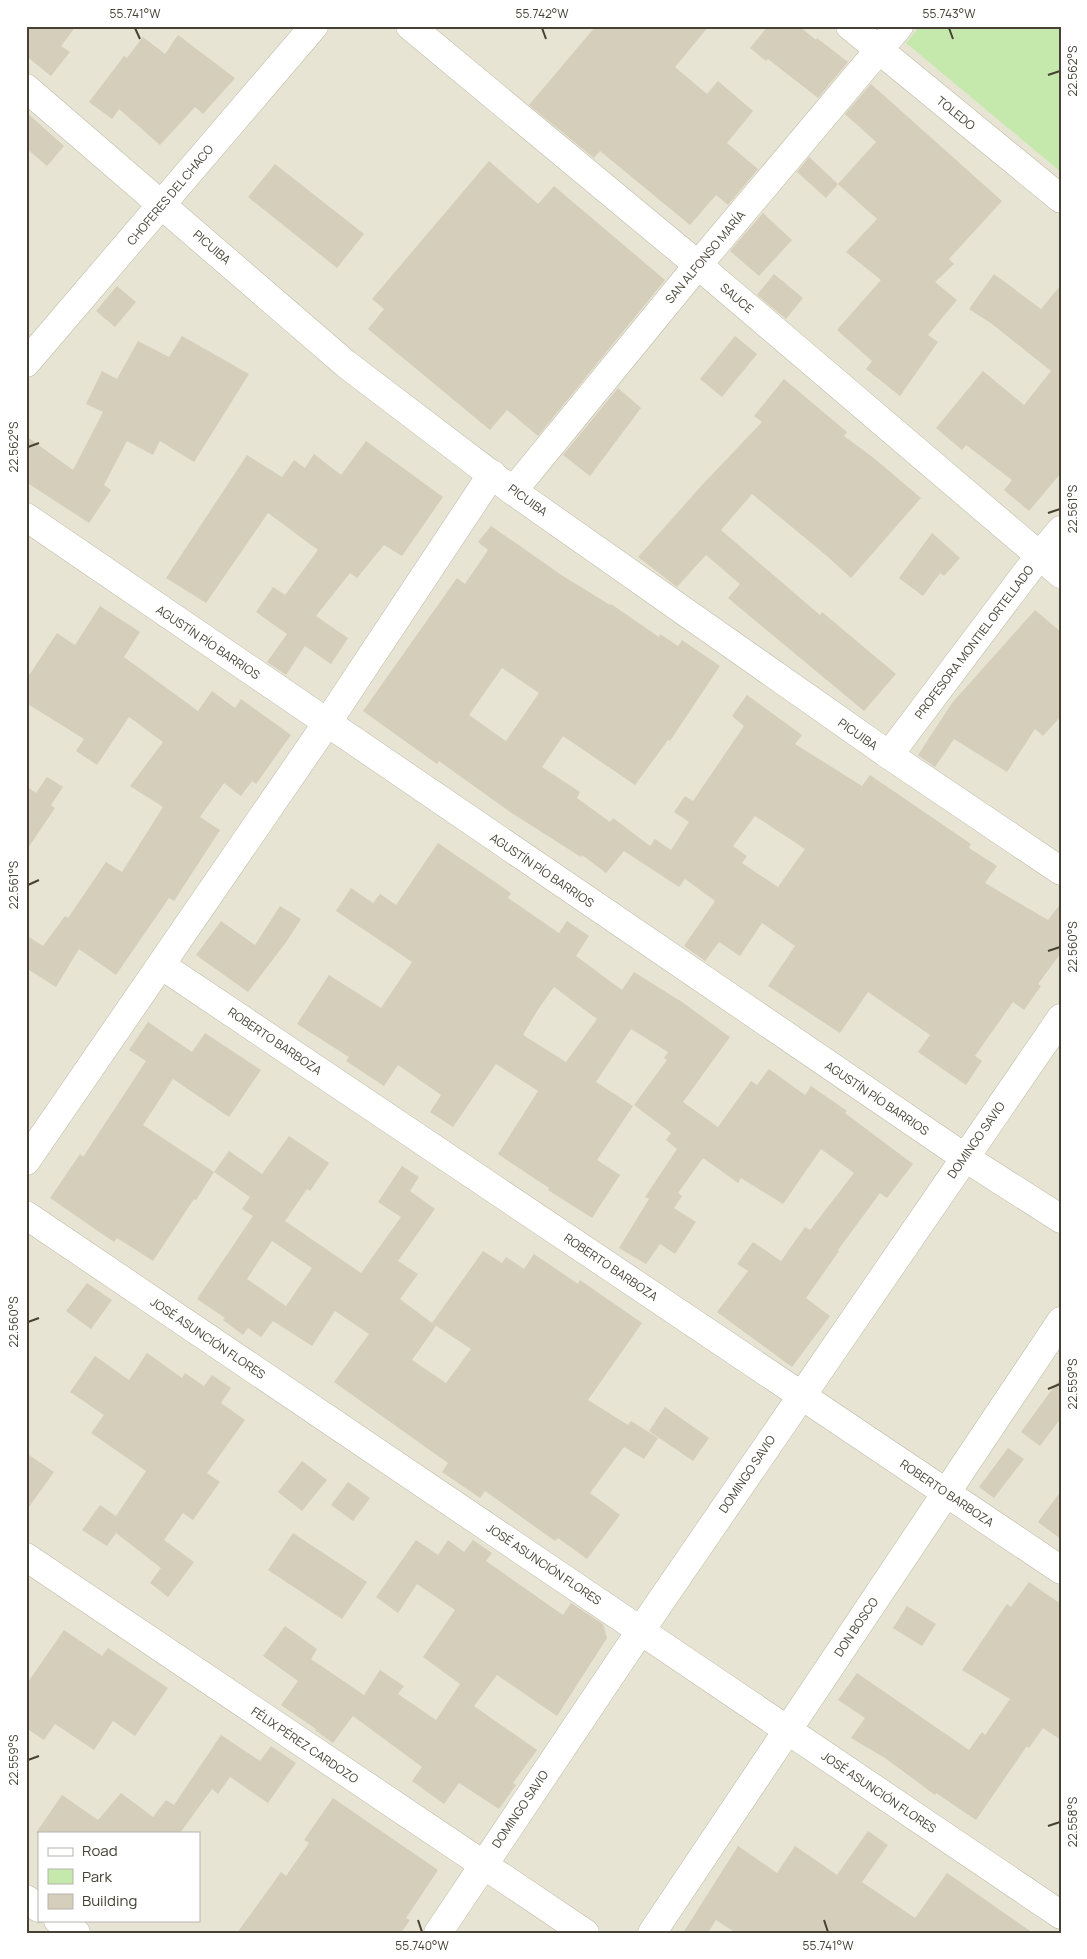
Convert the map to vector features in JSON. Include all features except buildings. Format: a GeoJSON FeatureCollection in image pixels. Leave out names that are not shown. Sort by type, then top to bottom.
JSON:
{"type":"FeatureCollection","features":[{"type":"Feature","properties":{"kind":"street","name":"CHOFERES DEL CHACO"},"geometry":{"type":"LineString","coordinates":[[26,363],[314,26]]}},
{"type":"Feature","properties":{"kind":"street","name":"SAUCE"},"geometry":{"type":"LineString","coordinates":[[410,26],[698,265],[1061,574]]}},
{"type":"Feature","properties":{"kind":"street","name":"TOLEDO"},"geometry":{"type":"LineString","coordinates":[[850,26],[1061,199]]}},
{"type":"Feature","properties":{"kind":"street","name":"SAN ALFONSO MARÍA"},"geometry":{"type":"LineString","coordinates":[[513,491],[698,265],[899,26]]}},
{"type":"Feature","properties":{"kind":"street","name":"PICUIBA"},"geometry":{"type":"LineString","coordinates":[[26,88],[346,364],[513,491],[889,755],[1061,872]]}},
{"type":"Feature","properties":{"kind":"street"},"geometry":{"type":"LineString","coordinates":[[26,1161],[327,723],[492,474]]}},
{"type":"Feature","properties":{"kind":"street","name":"AGUSTÍN PÍO BARRIOS"},"geometry":{"type":"LineString","coordinates":[[26,517],[964,1157],[1061,1219]]}},
{"type":"Feature","properties":{"kind":"street","name":"PROFESORA MONTIEL ORTELLADO"},"geometry":{"type":"LineString","coordinates":[[889,755],[1039,556],[1061,530]]}},
{"type":"Feature","properties":{"kind":"street","name":"ROBERTO BARBOZA"},"geometry":{"type":"LineString","coordinates":[[162,965],[1061,1570]]}},
{"type":"Feature","properties":{"kind":"street","name":"DOMINGO SAVIO"},"geometry":{"type":"LineString","coordinates":[[438,1933],[801,1395],[1061,1018]]}},
{"type":"Feature","properties":{"kind":"street","name":"JOSÉ ASUNCIÓN FLORES"},"geometry":{"type":"LineString","coordinates":[[26,1215],[1061,1915]]}},
{"type":"Feature","properties":{"kind":"street","name":"DON BOSCO"},"geometry":{"type":"LineString","coordinates":[[652,1933],[1061,1321]]}},
{"type":"Feature","properties":{"kind":"street","name":"FÉLIX PÉREZ CARDOZO"},"geometry":{"type":"LineString","coordinates":[[26,1557],[482,1866],[585,1933]]}},
{"type":"Feature","properties":{"kind":"street"},"geometry":{"type":"LineString","coordinates":[[26,1899],[38,1907]]}},
{"type":"Feature","properties":{"kind":"street"},"geometry":{"type":"LineString","coordinates":[[61,1922],[76,1933]]}},
{"type":"Feature","properties":{"kind":"shaded area"},"geometry":{"type":"Polygon","coordinates":[[[26,26],[1061,26],[1061,1933],[26,1933],[26,26]]]}},
{"type":"Feature","properties":{"kind":"green space"},"geometry":{"type":"Polygon","coordinates":[[[920,26],[1061,26],[1061,172],[906,43],[920,26]]]}}]}
